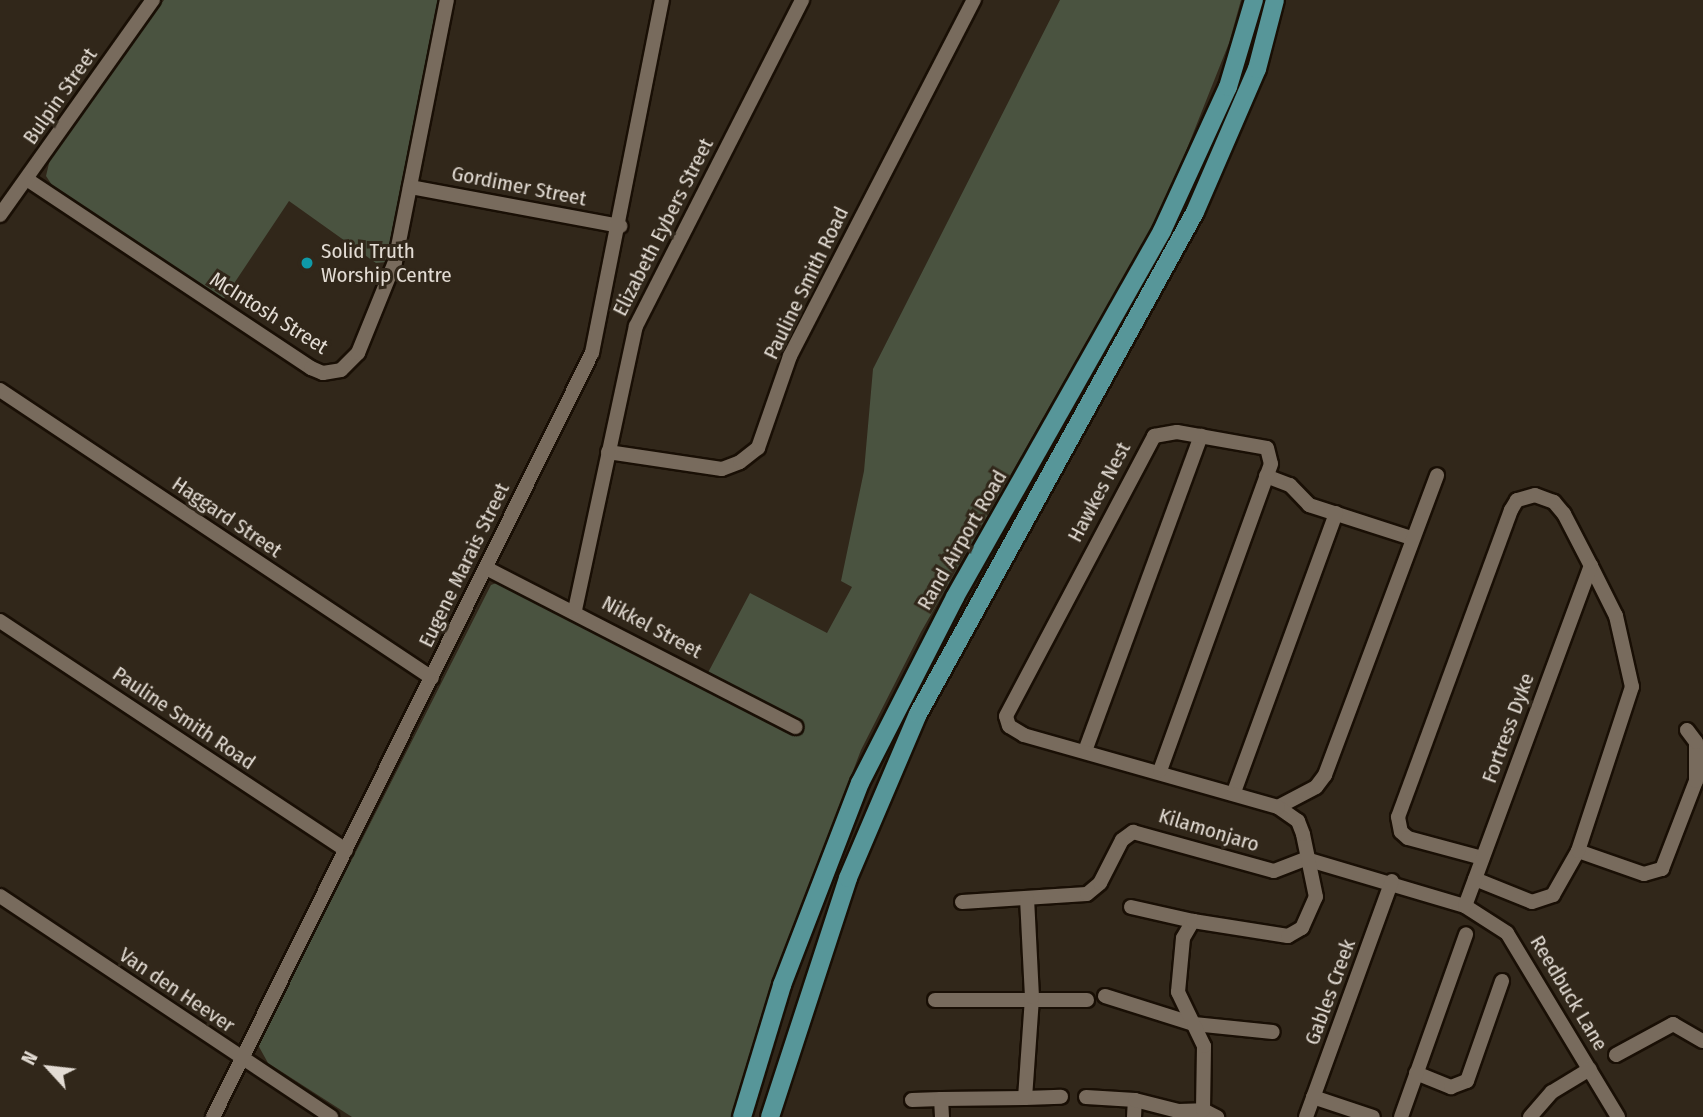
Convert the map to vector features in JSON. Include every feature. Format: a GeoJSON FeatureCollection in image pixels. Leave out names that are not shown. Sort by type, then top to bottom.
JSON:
{"type":"FeatureCollection","features":[{"type":"Feature","properties":{"kind":"main road","name":"Rand Airport Road"},"geometry":{"type":"LineString","coordinates":[[742,1117],[782,985],[860,783],[955,597],[1163,231],[1228,87],[1254,0]]}},
{"type":"Feature","properties":{"kind":"main road","name":"Rand Airport Road"},"geometry":{"type":"LineString","coordinates":[[771,1117],[843,891],[912,726],[944,661],[1195,212],[1257,69],[1275,0]]}},
{"type":"Feature","properties":{"kind":"street","name":"Bulpin Street"},"geometry":{"type":"LineString","coordinates":[[0,215],[28,180],[153,0]]}},
{"type":"Feature","properties":{"kind":"street","name":"McIntosh Street"},"geometry":{"type":"LineString","coordinates":[[28,180],[311,368],[328,373],[353,360],[377,312],[395,262],[447,0]]}},
{"type":"Feature","properties":{"kind":"street","name":"Eugene Marais Street"},"geometry":{"type":"LineString","coordinates":[[213,1117],[592,353],[620,226],[662,0]]}},
{"type":"Feature","properties":{"kind":"street","name":"Elizabeth Eybers Street"},"geometry":{"type":"LineString","coordinates":[[575,610],[639,318],[802,0]]}},
{"type":"Feature","properties":{"kind":"street","name":"Pauline Smith Road"},"geometry":{"type":"LineString","coordinates":[[608,452],[722,469],[740,462],[758,448],[790,356],[974,0]]}},
{"type":"Feature","properties":{"kind":"street","name":"Gordimer Street"},"geometry":{"type":"LineString","coordinates":[[410,187],[620,226]]}},
{"type":"Feature","properties":{"kind":"street","name":"Haggard Street"},"geometry":{"type":"LineString","coordinates":[[0,390],[432,678]]}},
{"type":"Feature","properties":{"kind":"street","name":"Hawkes Nest"},"geometry":{"type":"LineString","coordinates":[[1131,907],[1193,921],[1288,936],[1302,928],[1316,897],[1298,821],[1278,807],[1234,792],[1015,732],[1006,716],[1154,436],[1163,431],[1267,448],[1272,457],[1266,476],[1160,771]]}},
{"type":"Feature","properties":{"kind":"street"},"geometry":{"type":"LineString","coordinates":[[1085,751],[1201,436]]}},
{"type":"Feature","properties":{"kind":"street"},"geometry":{"type":"LineString","coordinates":[[1278,807],[1316,787],[1325,775],[1411,538],[1437,475]]}},
{"type":"Feature","properties":{"kind":"street"},"geometry":{"type":"LineString","coordinates":[[1266,476],[1290,485],[1309,505],[1411,538]]}},
{"type":"Feature","properties":{"kind":"street"},"geometry":{"type":"LineString","coordinates":[[1475,880],[1532,902],[1544,902],[1567,878],[1632,687],[1616,616],[1591,566],[1554,502],[1535,495],[1517,500],[1398,817],[1408,838],[1482,858]]}},
{"type":"Feature","properties":{"kind":"street"},"geometry":{"type":"LineString","coordinates":[[1234,792],[1336,513]]}},
{"type":"Feature","properties":{"kind":"street","name":"Fortress Dyke"},"geometry":{"type":"LineString","coordinates":[[1465,906],[1591,566]]}},
{"type":"Feature","properties":{"kind":"street","name":"Nikkel Street"},"geometry":{"type":"LineString","coordinates":[[486,568],[575,610],[796,727]]}},
{"type":"Feature","properties":{"kind":"street","name":"Pauline Smith Road"},"geometry":{"type":"LineString","coordinates":[[0,621],[346,850]]}},
{"type":"Feature","properties":{"kind":"street"},"geometry":{"type":"LineString","coordinates":[[1578,851],[1644,874],[1662,869],[1696,781],[1696,742],[1687,730]]}},
{"type":"Feature","properties":{"kind":"street","name":"Kilamonjaro"},"geometry":{"type":"LineString","coordinates":[[962,902],[1087,894],[1100,883],[1122,840],[1133,832],[1274,871],[1307,859]]}},
{"type":"Feature","properties":{"kind":"street","name":"Reedbuck Lane"},"geometry":{"type":"LineString","coordinates":[[1307,859],[1392,881],[1465,906],[1507,933],[1618,1117]]}},
{"type":"Feature","properties":{"kind":"street","name":"Gables Creek"},"geometry":{"type":"LineString","coordinates":[[1306,1117],[1392,881]]}},
{"type":"Feature","properties":{"kind":"street","name":"Van den Heever"},"geometry":{"type":"LineString","coordinates":[[0,896],[331,1117]]}},
{"type":"Feature","properties":{"kind":"street"},"geometry":{"type":"LineString","coordinates":[[1025,1098],[1032,997],[1027,898]]}},
{"type":"Feature","properties":{"kind":"street"},"geometry":{"type":"LineString","coordinates":[[1193,921],[1183,938],[1178,992],[1204,1046],[1203,1110]]}},
{"type":"Feature","properties":{"kind":"street"},"geometry":{"type":"LineString","coordinates":[[1401,1117],[1466,934]]}},
{"type":"Feature","properties":{"kind":"street"},"geometry":{"type":"LineString","coordinates":[[1416,1073],[1451,1087],[1467,1082],[1502,981]]}},
{"type":"Feature","properties":{"kind":"street"},"geometry":{"type":"LineString","coordinates":[[1105,996],[1194,1024],[1273,1032]]}},
{"type":"Feature","properties":{"kind":"street"},"geometry":{"type":"LineString","coordinates":[[935,1000],[1032,997],[1087,1000]]}},
{"type":"Feature","properties":{"kind":"street"},"geometry":{"type":"LineString","coordinates":[[1616,1055],[1673,1024],[1703,1041]]}},
{"type":"Feature","properties":{"kind":"street"},"geometry":{"type":"LineString","coordinates":[[1530,1117],[1544,1110],[1552,1092],[1590,1069]]}},
{"type":"Feature","properties":{"kind":"street"},"geometry":{"type":"LineString","coordinates":[[912,1100],[1061,1097]]}},
{"type":"Feature","properties":{"kind":"street"},"geometry":{"type":"LineString","coordinates":[[1086,1097],[1135,1100],[1178,1111],[1203,1110],[1217,1117]]}},
{"type":"Feature","properties":{"kind":"street"},"geometry":{"type":"LineString","coordinates":[[1313,1097],[1373,1117]]}},
{"type":"Feature","properties":{"kind":"street"},"geometry":{"type":"LineString","coordinates":[[942,1099],[942,1117]]}},
{"type":"Feature","properties":{"kind":"street"},"geometry":{"type":"LineString","coordinates":[[1134,1117],[1135,1100]]}},
{"type":"Feature","properties":{"kind":"green space"},"geometry":{"type":"Polygon","coordinates":[[[164,0],[440,0],[387,262],[376,263],[289,201],[223,300],[52,185],[46,176],[50,159],[164,0]]]}},
{"type":"Feature","properties":{"kind":"green space"},"geometry":{"type":"Polygon","coordinates":[[[1060,0],[1241,0],[1229,43],[1165,204],[921,632],[861,750],[774,978],[733,1117],[352,1117],[268,1063],[258,1045],[491,585],[499,582],[701,686],[750,593],[827,633],[852,587],[841,581],[864,471],[873,369],[1060,0]]]}},
{"type":"Feature","properties":{"kind":"place","name":"Solid Truth Worship Centre"},"geometry":{"type":"Point","coordinates":[307,263]}}]}
